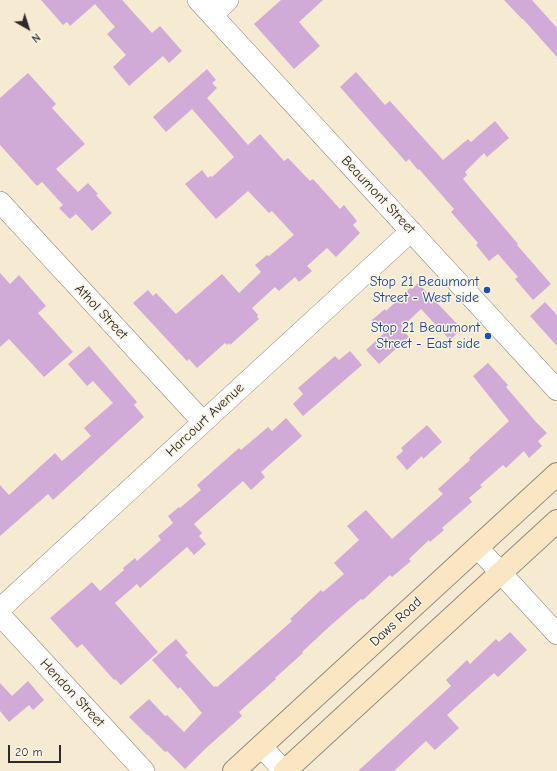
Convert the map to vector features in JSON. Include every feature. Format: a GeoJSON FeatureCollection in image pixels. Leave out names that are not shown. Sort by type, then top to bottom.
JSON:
{"type":"FeatureCollection","features":[{"type":"Feature","properties":{"kind":"main road","name":"Daws Road"},"geometry":{"type":"LineString","coordinates":[[234,771],[557,474]]}},
{"type":"Feature","properties":{"kind":"main road"},"geometry":{"type":"LineString","coordinates":[[284,771],[557,521]]}},
{"type":"Feature","properties":{"kind":"street","name":"Beaumont Street"},"geometry":{"type":"LineString","coordinates":[[198,0],[557,390]]}},
{"type":"Feature","properties":{"kind":"street"},"geometry":{"type":"LineString","coordinates":[[212,15],[228,0]]}},
{"type":"Feature","properties":{"kind":"street","name":"Athol Street"},"geometry":{"type":"LineString","coordinates":[[0,202],[203,422]]}},
{"type":"Feature","properties":{"kind":"street","name":"Harcourt Avenue"},"geometry":{"type":"LineString","coordinates":[[0,609],[411,231]]}},
{"type":"Feature","properties":{"kind":"street"},"geometry":{"type":"LineString","coordinates":[[478,547],[557,634]]}},
{"type":"Feature","properties":{"kind":"street","name":"Hendon Street"},"geometry":{"type":"LineString","coordinates":[[0,615],[144,771]]}},
{"type":"Feature","properties":{"kind":"street"},"geometry":{"type":"LineString","coordinates":[[261,746],[284,771]]}},
{"type":"Feature","properties":{"kind":"building"},"geometry":{"type":"Polygon","coordinates":[[[41,0],[122,0],[152,33],[160,26],[182,51],[169,63],[163,56],[129,86],[113,67],[126,55],[107,34],[115,27],[95,4],[70,26],[67,22],[63,25],[41,0]]]}},
{"type":"Feature","properties":{"kind":"building"},"geometry":{"type":"Polygon","coordinates":[[[281,0],[323,0],[299,22],[320,46],[294,69],[254,24],[281,0]]]}},
{"type":"Feature","properties":{"kind":"building"},"geometry":{"type":"Polygon","coordinates":[[[504,0],[532,0],[557,28],[557,57],[523,19],[504,0]]]}},
{"type":"Feature","properties":{"kind":"building"},"geometry":{"type":"Polygon","coordinates":[[[207,69],[216,80],[212,83],[217,88],[207,98],[248,145],[260,134],[284,161],[288,158],[310,181],[313,179],[340,209],[344,205],[357,221],[353,225],[360,233],[336,257],[327,248],[307,266],[312,271],[299,282],[295,277],[279,291],[275,287],[252,308],[258,315],[257,317],[259,319],[230,345],[229,343],[227,345],[225,343],[197,368],[189,359],[187,361],[133,303],[148,290],[153,296],[156,293],[176,314],[222,274],[239,293],[261,272],[255,265],[267,255],[269,256],[294,235],[272,211],[269,213],[248,191],[216,219],[185,184],[202,170],[208,178],[210,176],[212,177],[234,157],[192,109],[166,132],[153,117],[207,69]]]}},
{"type":"Feature","properties":{"kind":"building"},"geometry":{"type":"Polygon","coordinates":[[[356,72],[385,105],[390,101],[443,160],[468,139],[471,142],[495,121],[509,138],[487,157],[484,153],[465,172],[467,175],[463,179],[551,284],[533,300],[515,279],[518,277],[498,254],[489,261],[476,245],[478,243],[451,212],[454,209],[409,159],[406,162],[340,87],[356,72]]]}},
{"type":"Feature","properties":{"kind":"building"},"geometry":{"type":"Polygon","coordinates":[[[28,73],[56,104],[52,108],[85,144],[56,169],[78,192],[88,183],[98,194],[96,195],[112,213],[92,231],[76,214],[70,219],[59,208],[63,205],[42,182],[37,186],[0,145],[0,98],[28,73]]]}},
{"type":"Feature","properties":{"kind":"building"},"geometry":{"type":"Polygon","coordinates":[[[0,273],[10,284],[19,275],[46,306],[38,313],[73,352],[44,377],[9,339],[0,347],[0,273]]]}},
{"type":"Feature","properties":{"kind":"building"},"geometry":{"type":"Polygon","coordinates":[[[418,283],[462,329],[450,340],[421,309],[401,328],[409,337],[379,364],[366,350],[384,333],[372,320],[385,309],[386,311],[410,288],[412,289],[418,283]]]}},
{"type":"Feature","properties":{"kind":"building"},"geometry":{"type":"Polygon","coordinates":[[[545,302],[557,315],[557,346],[530,316],[545,302]]]}},
{"type":"Feature","properties":{"kind":"building"},"geometry":{"type":"Polygon","coordinates":[[[89,346],[137,402],[134,405],[144,417],[53,500],[48,494],[0,536],[0,485],[9,495],[55,453],[62,461],[91,436],[84,428],[113,403],[93,381],[87,386],[68,364],[89,346]]]}},
{"type":"Feature","properties":{"kind":"building"},"geometry":{"type":"Polygon","coordinates":[[[350,351],[362,365],[303,416],[293,404],[303,394],[298,388],[335,356],[339,360],[350,351]]]}},
{"type":"Feature","properties":{"kind":"building"},"geometry":{"type":"Polygon","coordinates":[[[488,363],[508,385],[506,387],[547,433],[538,441],[542,446],[529,458],[524,451],[506,468],[503,465],[480,485],[482,487],[469,498],[472,502],[442,528],[444,530],[430,542],[429,540],[409,559],[411,561],[392,577],[390,575],[363,600],[361,599],[330,626],[275,678],[276,679],[239,712],[242,716],[185,769],[129,717],[149,699],[165,716],[167,715],[184,732],[202,713],[180,687],[178,689],[152,660],[176,639],[188,653],[185,655],[214,687],[217,687],[292,621],[290,619],[321,590],[323,592],[344,574],[334,563],[359,540],[347,526],[366,510],[392,539],[443,494],[438,489],[509,421],[473,376],[488,363]]]}},
{"type":"Feature","properties":{"kind":"building"},"geometry":{"type":"Polygon","coordinates":[[[286,418],[302,436],[261,472],[265,477],[251,490],[243,481],[194,524],[202,533],[199,536],[206,544],[194,555],[187,547],[140,588],[137,584],[115,603],[158,652],[121,685],[115,679],[114,680],[82,644],[77,648],[50,618],[92,582],[100,591],[135,558],[137,561],[161,540],[158,536],[173,523],[168,516],[201,490],[197,485],[239,448],[241,450],[268,427],[272,431],[286,418]]]}},
{"type":"Feature","properties":{"kind":"building"},"geometry":{"type":"Polygon","coordinates":[[[427,425],[442,442],[423,459],[422,456],[407,470],[396,457],[403,451],[401,448],[427,425]]]}},
{"type":"Feature","properties":{"kind":"building"},"geometry":{"type":"Polygon","coordinates":[[[510,632],[527,650],[498,677],[494,673],[447,715],[459,728],[435,750],[426,741],[394,771],[358,771],[451,686],[446,680],[467,660],[470,664],[496,639],[499,642],[510,632]]]}},
{"type":"Feature","properties":{"kind":"building"},"geometry":{"type":"Polygon","coordinates":[[[28,681],[44,700],[33,710],[29,705],[9,722],[0,711],[0,683],[12,696],[28,681]]]}},
{"type":"Feature","properties":{"kind":"place","name":"Stop 21 Beaumont Street - West side"},"geometry":{"type":"Point","coordinates":[487,290]}},
{"type":"Feature","properties":{"kind":"place","name":"Stop 21 Beaumont Street - East side"},"geometry":{"type":"Point","coordinates":[488,336]}}]}
